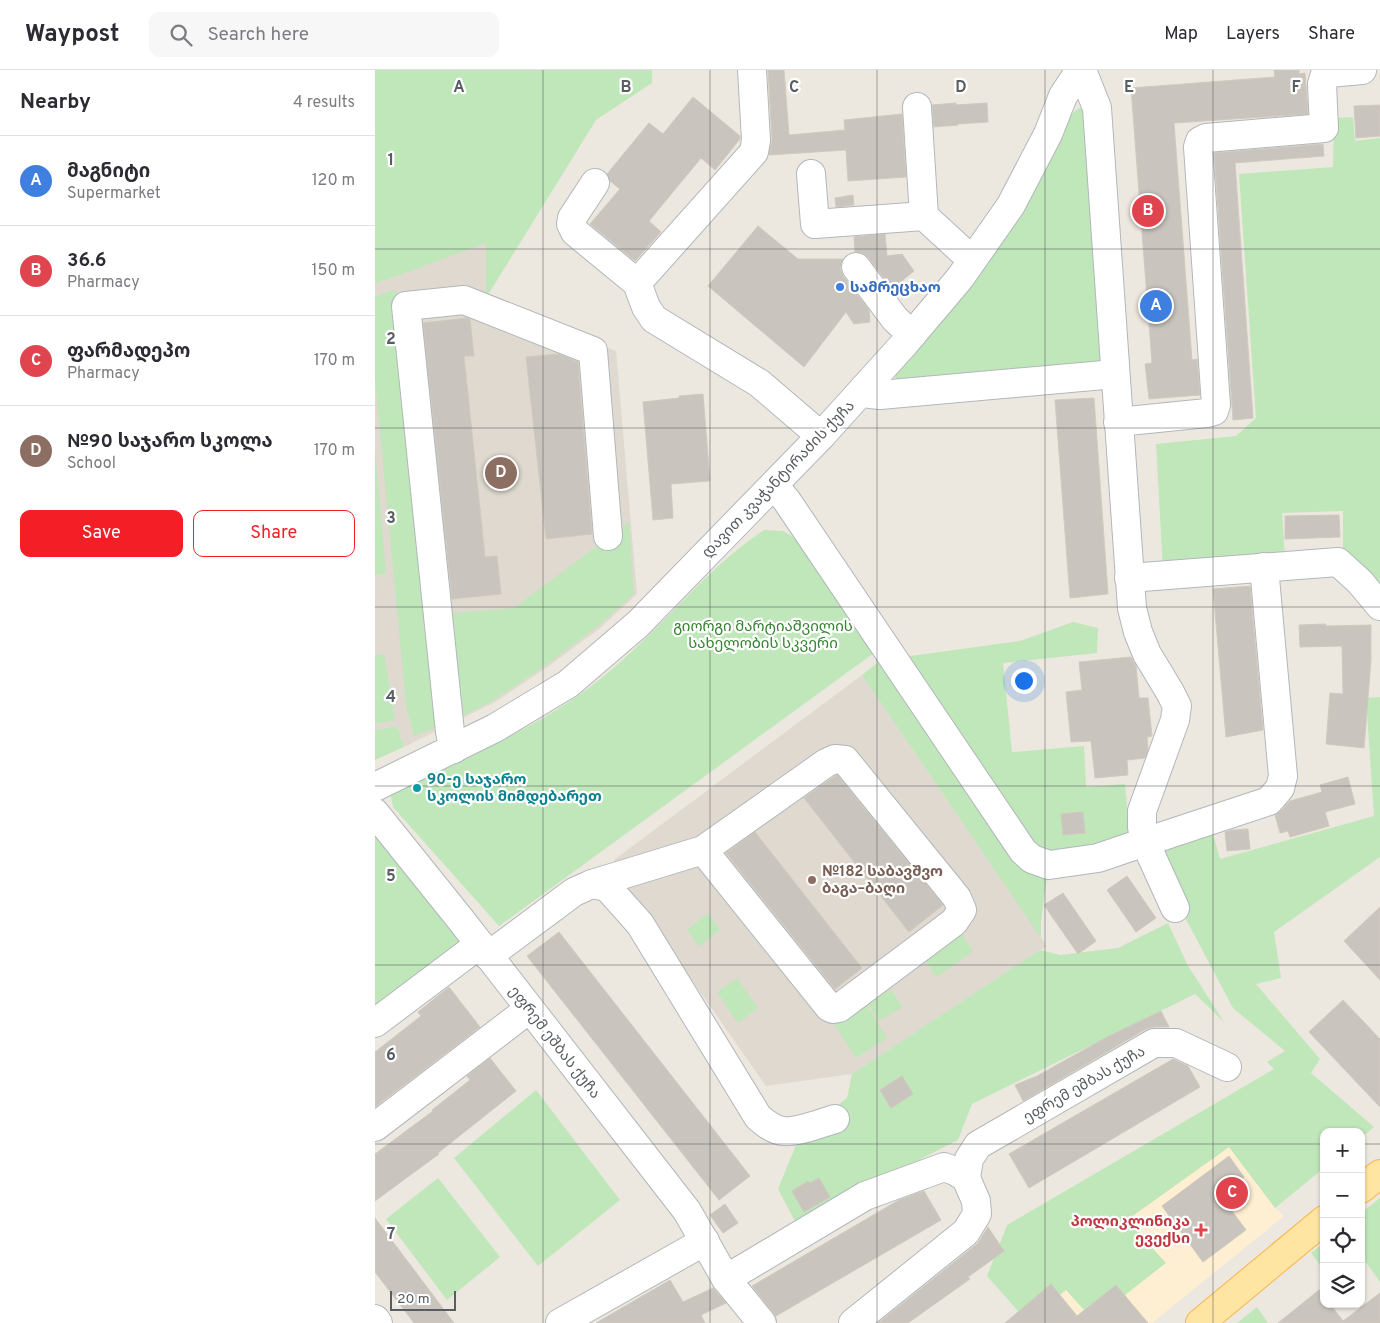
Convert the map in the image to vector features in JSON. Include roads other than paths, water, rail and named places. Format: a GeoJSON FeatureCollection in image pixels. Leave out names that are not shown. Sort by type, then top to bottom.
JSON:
{"type":"FeatureCollection","features":[{"type":"Feature","properties":{"kind":"main road"},"geometry":{"type":"LineString","coordinates":[[1365,1186],[1380,1174]]}},
{"type":"Feature","properties":{"kind":"main road"},"geometry":{"type":"LineString","coordinates":[[1200,1323],[1320,1223]]}},
{"type":"Feature","properties":{"kind":"street"},"geometry":{"type":"LineString","coordinates":[[637,283],[754,152],[756,140],[752,70]]}},
{"type":"Feature","properties":{"kind":"street"},"geometry":{"type":"LineString","coordinates":[[1081,70],[1097,108],[1132,608],[1138,632],[1147,654],[1177,706],[1175,720],[1142,811],[1142,827],[1145,842],[1175,908]]}},
{"type":"Feature","properties":{"kind":"street","name":"დავით კვაჭანტირაძის ქუჩა"},"geometry":{"type":"LineString","coordinates":[[375,787],[495,728],[568,684],[638,624],[821,436],[960,278],[1011,205],[1048,134],[1063,96],[1081,70]]}},
{"type":"Feature","properties":{"kind":"street"},"geometry":{"type":"LineString","coordinates":[[1118,422],[1207,413],[1214,411],[1216,405],[1198,147],[1200,141],[1206,138],[1324,128],[1323,77],[1329,73],[1362,70]]}},
{"type":"Feature","properties":{"kind":"street"},"geometry":{"type":"LineString","coordinates":[[917,106],[924,216],[973,260]]}},
{"type":"Feature","properties":{"kind":"street"},"geometry":{"type":"LineString","coordinates":[[811,174],[815,224],[924,216]]}},
{"type":"Feature","properties":{"kind":"street"},"geometry":{"type":"LineString","coordinates":[[595,182],[571,218],[571,224],[575,232],[637,283],[646,307],[655,319],[759,383],[821,436]]}},
{"type":"Feature","properties":{"kind":"street"},"geometry":{"type":"LineString","coordinates":[[856,267],[895,319],[912,334]]}},
{"type":"Feature","properties":{"kind":"street"},"geometry":{"type":"LineString","coordinates":[[454,748],[450,732],[406,306],[464,300],[593,351],[608,536]]}},
{"type":"Feature","properties":{"kind":"street"},"geometry":{"type":"LineString","coordinates":[[864,388],[870,394],[880,394],[1115,374]]}},
{"type":"Feature","properties":{"kind":"street"},"geometry":{"type":"LineString","coordinates":[[774,485],[787,501],[1023,851],[1032,859],[1049,865],[1099,858],[1269,801],[1280,788],[1283,776],[1265,567]]}},
{"type":"Feature","properties":{"kind":"street"},"geometry":{"type":"LineString","coordinates":[[1129,578],[1338,562],[1360,582],[1380,606]]}},
{"type":"Feature","properties":{"kind":"street"},"geometry":{"type":"LineString","coordinates":[[375,1023],[574,892],[592,884],[703,850],[826,763],[835,760],[845,760],[957,898],[962,910],[954,922],[839,1008],[833,1009],[703,850]]}},
{"type":"Feature","properties":{"kind":"street","name":"ეფრემ ეშბას ქუჩა"},"geometry":{"type":"LineString","coordinates":[[375,813],[687,1210],[726,1279],[762,1323]]}},
{"type":"Feature","properties":{"kind":"street"},"geometry":{"type":"LineString","coordinates":[[592,884],[607,887],[640,924],[758,1117],[768,1125],[782,1131],[835,1119]]}},
{"type":"Feature","properties":{"kind":"street"},"geometry":{"type":"LineString","coordinates":[[375,1127],[529,1009]]}},
{"type":"Feature","properties":{"kind":"street","name":"ეფრემ ეშბას ქუჩა"},"geometry":{"type":"LineString","coordinates":[[966,1178],[969,1159],[978,1145],[1154,1044],[1176,1043],[1227,1067]]}},
{"type":"Feature","properties":{"kind":"street"},"geometry":{"type":"LineString","coordinates":[[726,1279],[865,1196],[944,1167],[966,1178],[976,1201],[977,1214],[966,1232],[853,1323]]}},
{"type":"Feature","properties":{"kind":"street"},"geometry":{"type":"LineString","coordinates":[[560,1323],[705,1241]]}},
{"type":"Feature","properties":{"kind":"street"},"geometry":{"type":"LineString","coordinates":[[375,1319],[378,1323]]}},
{"type":"Feature","properties":{"kind":"place","name":"36.6"},"geometry":{"type":"Point","coordinates":[1148,211]}},
{"type":"Feature","properties":{"kind":"place","name":"სამრეცხაო"},"geometry":{"type":"Point","coordinates":[840,287]}},
{"type":"Feature","properties":{"kind":"place","name":"მაგნიტი"},"geometry":{"type":"Point","coordinates":[1156,306]}},
{"type":"Feature","properties":{"kind":"place","name":"№90 საჯარო სკოლა"},"geometry":{"type":"Point","coordinates":[501,473]}},
{"type":"Feature","properties":{"kind":"place","name":"90-ე საჯარო სკოლის მიმდებარეთ"},"geometry":{"type":"Point","coordinates":[417,788]}},
{"type":"Feature","properties":{"kind":"place","name":"№182 საბავშვო ბაგა–ბაღი"},"geometry":{"type":"Point","coordinates":[812,880]}},
{"type":"Feature","properties":{"kind":"place","name":"ფარმადეპო"},"geometry":{"type":"Point","coordinates":[1232,1193]}},
{"type":"Feature","properties":{"kind":"place","name":"პოლიკლინიკა ევექსი"},"geometry":{"type":"Point","coordinates":[1201,1230]}},
{"type":"Feature","properties":{"kind":"park label","name":"გიორგი მარტიაშვილის სახელობის სკვერი"},"geometry":{"type":"Point","coordinates":[763,634]}}]}
